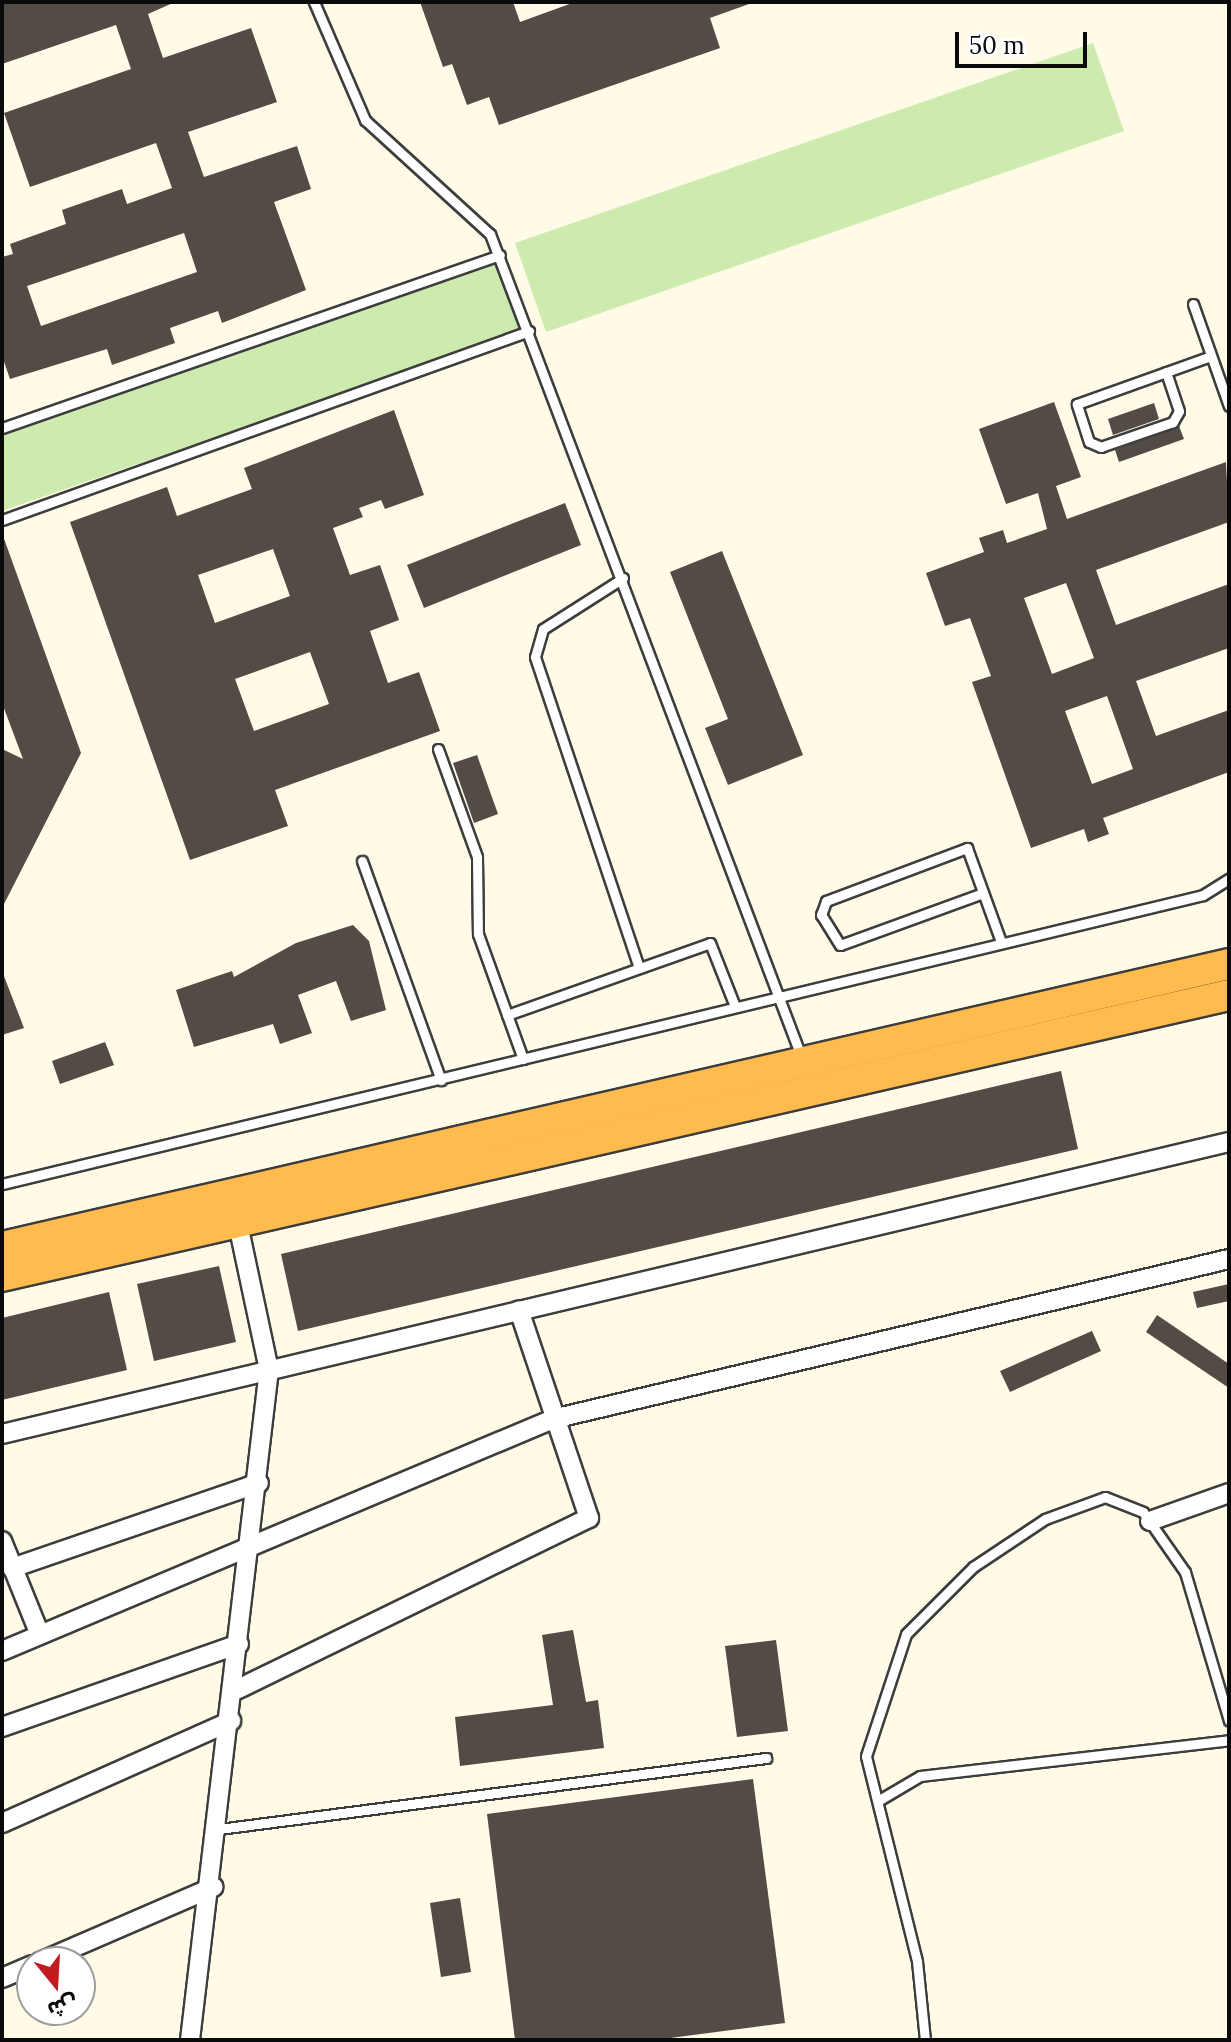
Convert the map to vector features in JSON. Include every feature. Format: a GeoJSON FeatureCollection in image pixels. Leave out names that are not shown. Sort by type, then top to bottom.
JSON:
{"type":"FeatureCollection","features":[{"type":"Feature","properties":{"kind":"highway"},"geometry":{"type":"LineString","coordinates":[[2,1247],[1229,964]]}},
{"type":"Feature","properties":{"kind":"highway"},"geometry":{"type":"LineString","coordinates":[[2,1276],[1229,995]]}},
{"type":"Feature","properties":{"kind":"street"},"geometry":{"type":"LineString","coordinates":[[2,1434],[1229,1142]]}},
{"type":"Feature","properties":{"kind":"street"},"geometry":{"type":"LineString","coordinates":[[190,2040],[213,1887],[269,1370],[237,1220]]}},
{"type":"Feature","properties":{"kind":"street"},"geometry":{"type":"LineString","coordinates":[[2,1651],[251,1542],[553,1419],[1229,1259]]}},
{"type":"Feature","properties":{"kind":"street"},"geometry":{"type":"LineString","coordinates":[[234,1691],[589,1518],[553,1419],[519,1310]]}},
{"type":"Feature","properties":{"kind":"street"},"geometry":{"type":"LineString","coordinates":[[12,1568],[259,1483]]}},
{"type":"Feature","properties":{"kind":"street"},"geometry":{"type":"LineString","coordinates":[[1150,1521],[1229,1493]]}},
{"type":"Feature","properties":{"kind":"street"},"geometry":{"type":"LineString","coordinates":[[2,1541],[40,1635]]}},
{"type":"Feature","properties":{"kind":"street"},"geometry":{"type":"LineString","coordinates":[[2,1727],[239,1644]]}},
{"type":"Feature","properties":{"kind":"street"},"geometry":{"type":"LineString","coordinates":[[2,1823],[231,1721]]}},
{"type":"Feature","properties":{"kind":"street"},"geometry":{"type":"LineString","coordinates":[[77,1946],[213,1887]]}},
{"type":"Feature","properties":{"kind":"lane"},"geometry":{"type":"LineString","coordinates":[[314,2],[365,120],[475,213],[500,255],[782,994],[803,1062]]}},
{"type":"Feature","properties":{"kind":"lane"},"geometry":{"type":"LineString","coordinates":[[2,428],[500,255]]}},
{"type":"Feature","properties":{"kind":"lane"},"geometry":{"type":"LineString","coordinates":[[1193,304],[1229,406]]}},
{"type":"Feature","properties":{"kind":"lane"},"geometry":{"type":"LineString","coordinates":[[2,520],[529,331]]}},
{"type":"Feature","properties":{"kind":"lane"},"geometry":{"type":"LineString","coordinates":[[1166,372],[1179,411],[1173,422],[1101,447],[1089,442],[1077,404],[1166,372],[1211,356]]}},
{"type":"Feature","properties":{"kind":"lane"},"geometry":{"type":"LineString","coordinates":[[623,578],[543,629],[535,657],[639,968]]}},
{"type":"Feature","properties":{"kind":"lane"},"geometry":{"type":"LineString","coordinates":[[438,749],[477,857],[478,934],[523,1059]]}},
{"type":"Feature","properties":{"kind":"lane"},"geometry":{"type":"LineString","coordinates":[[983,893],[840,945],[821,915],[826,901],[967,848],[1001,942]]}},
{"type":"Feature","properties":{"kind":"lane"},"geometry":{"type":"LineString","coordinates":[[362,861],[441,1080]]}},
{"type":"Feature","properties":{"kind":"lane"},"geometry":{"type":"LineString","coordinates":[[2,1184],[441,1080],[734,1004],[1203,895],[1229,879]]}},
{"type":"Feature","properties":{"kind":"lane"},"geometry":{"type":"LineString","coordinates":[[507,1015],[710,943],[734,1004]]}},
{"type":"Feature","properties":{"kind":"lane"},"geometry":{"type":"LineString","coordinates":[[925,2040],[917,1961],[881,1799],[866,1756],[906,1634],[973,1567],[1045,1519],[1105,1497],[1150,1521],[1185,1572],[1229,1721]]}},
{"type":"Feature","properties":{"kind":"lane"},"geometry":{"type":"LineString","coordinates":[[881,1799],[920,1776],[1229,1740]]}},
{"type":"Feature","properties":{"kind":"lane"},"geometry":{"type":"LineString","coordinates":[[219,1829],[766,1758]]}},
{"type":"Feature","properties":{"kind":"green space"},"geometry":{"type":"Polygon","coordinates":[[[1093,43],[1124,131],[546,332],[515,243],[1093,43]]]}},
{"type":"Feature","properties":{"kind":"green space"},"geometry":{"type":"Polygon","coordinates":[[[497,264],[520,331],[2,511],[2,436],[497,264]]]}},
{"type":"Feature","properties":{"kind":"building"},"geometry":{"type":"Polygon","coordinates":[[[2,2],[175,2],[148,14],[163,58],[251,28],[277,102],[188,132],[204,177],[297,146],[311,189],[274,202],[306,290],[222,323],[218,311],[170,328],[175,343],[112,365],[107,349],[10,379],[2,356],[2,257],[13,254],[10,244],[66,224],[62,210],[122,189],[127,204],[172,188],[156,143],[30,187],[4,113],[131,69],[116,25],[2,64],[2,2]],[[184,233],[27,286],[41,326],[197,272],[184,233]]]}},
{"type":"Feature","properties":{"kind":"building"},"geometry":{"type":"Polygon","coordinates":[[[420,2],[513,2],[520,22],[575,2],[749,4],[710,18],[720,48],[499,125],[489,97],[467,105],[452,64],[443,67],[420,2]]]}},
{"type":"Feature","properties":{"kind":"building"},"geometry":{"type":"Polygon","coordinates":[[[1054,402],[1081,477],[1056,486],[1067,519],[1226,462],[1229,522],[1096,570],[1116,625],[1229,584],[1229,648],[1136,681],[1156,736],[1229,710],[1229,772],[1103,818],[1109,834],[1088,842],[1084,829],[1031,848],[972,682],[991,676],[970,618],[945,626],[926,573],[984,552],[979,538],[1003,530],[1007,543],[1047,529],[1038,493],[1006,504],[979,429],[1054,402]],[[1066,583],[1024,598],[1052,674],[1094,658],[1066,583]],[[1107,696],[1065,711],[1092,784],[1133,769],[1107,696]]]}},
{"type":"Feature","properties":{"kind":"building"},"geometry":{"type":"Polygon","coordinates":[[[1154,403],[1159,419],[1113,435],[1108,419],[1154,403]]]}},
{"type":"Feature","properties":{"kind":"building"},"geometry":{"type":"Polygon","coordinates":[[[394,410],[424,495],[385,509],[381,500],[359,508],[363,517],[333,528],[350,575],[380,565],[399,620],[370,631],[388,683],[419,672],[440,731],[275,790],[288,826],[190,860],[70,522],[167,487],[177,516],[252,489],[244,468],[394,410]],[[273,549],[198,575],[215,623],[290,596],[273,549]],[[310,652],[235,679],[254,731],[329,704],[310,652]]]}},
{"type":"Feature","properties":{"kind":"building"},"geometry":{"type":"Polygon","coordinates":[[[1179,426],[1184,439],[1119,462],[1115,450],[1179,426]]]}},
{"type":"Feature","properties":{"kind":"building"},"geometry":{"type":"Polygon","coordinates":[[[565,503],[581,545],[424,608],[407,565],[565,503]]]}},
{"type":"Feature","properties":{"kind":"building"},"geometry":{"type":"Polygon","coordinates":[[[2,533],[81,753],[2,908],[2,749],[23,759],[2,703],[2,533]]]}},
{"type":"Feature","properties":{"kind":"building"},"geometry":{"type":"Polygon","coordinates":[[[722,551],[803,755],[728,785],[705,728],[728,719],[670,572],[722,551]]]}},
{"type":"Feature","properties":{"kind":"building"},"geometry":{"type":"Polygon","coordinates":[[[477,755],[498,814],[474,823],[453,763],[477,755]]]}},
{"type":"Feature","properties":{"kind":"building"},"geometry":{"type":"Polygon","coordinates":[[[353,925],[369,941],[386,1010],[351,1021],[336,981],[298,995],[312,1033],[280,1044],[273,1024],[194,1047],[176,990],[232,971],[234,977],[296,943],[353,925]]]}},
{"type":"Feature","properties":{"kind":"building"},"geometry":{"type":"Polygon","coordinates":[[[2,971],[24,1028],[2,1035],[2,971]]]}},
{"type":"Feature","properties":{"kind":"building"},"geometry":{"type":"Polygon","coordinates":[[[105,1042],[114,1065],[60,1084],[52,1061],[105,1042]]]}},
{"type":"Feature","properties":{"kind":"building"},"geometry":{"type":"Polygon","coordinates":[[[1061,1071],[1078,1149],[298,1331],[281,1254],[1061,1071]]]}},
{"type":"Feature","properties":{"kind":"building"},"geometry":{"type":"Polygon","coordinates":[[[219,1266],[236,1342],[154,1361],[137,1284],[219,1266]]]}},
{"type":"Feature","properties":{"kind":"building"},"geometry":{"type":"Polygon","coordinates":[[[1229,1284],[1229,1301],[1197,1308],[1193,1292],[1229,1284]]]}},
{"type":"Feature","properties":{"kind":"building"},"geometry":{"type":"Polygon","coordinates":[[[109,1292],[127,1370],[2,1400],[2,1318],[109,1292]]]}},
{"type":"Feature","properties":{"kind":"building"},"geometry":{"type":"Polygon","coordinates":[[[1157,1315],[1229,1364],[1229,1388],[1146,1332],[1157,1315]]]}},
{"type":"Feature","properties":{"kind":"building"},"geometry":{"type":"Polygon","coordinates":[[[1092,1331],[1101,1351],[1010,1392],[1000,1371],[1092,1331]]]}},
{"type":"Feature","properties":{"kind":"building"},"geometry":{"type":"Polygon","coordinates":[[[573,1630],[586,1702],[598,1700],[604,1748],[460,1766],[455,1717],[553,1705],[542,1635],[573,1630]]]}},
{"type":"Feature","properties":{"kind":"building"},"geometry":{"type":"Polygon","coordinates":[[[776,1640],[788,1731],[737,1737],[725,1646],[776,1640]]]}},
{"type":"Feature","properties":{"kind":"building"},"geometry":{"type":"Polygon","coordinates":[[[753,1779],[785,2023],[655,2040],[515,2040],[487,1814],[753,1779]]]}},
{"type":"Feature","properties":{"kind":"building"},"geometry":{"type":"Polygon","coordinates":[[[460,1898],[471,1972],[441,1977],[430,1903],[460,1898]]]}}]}
